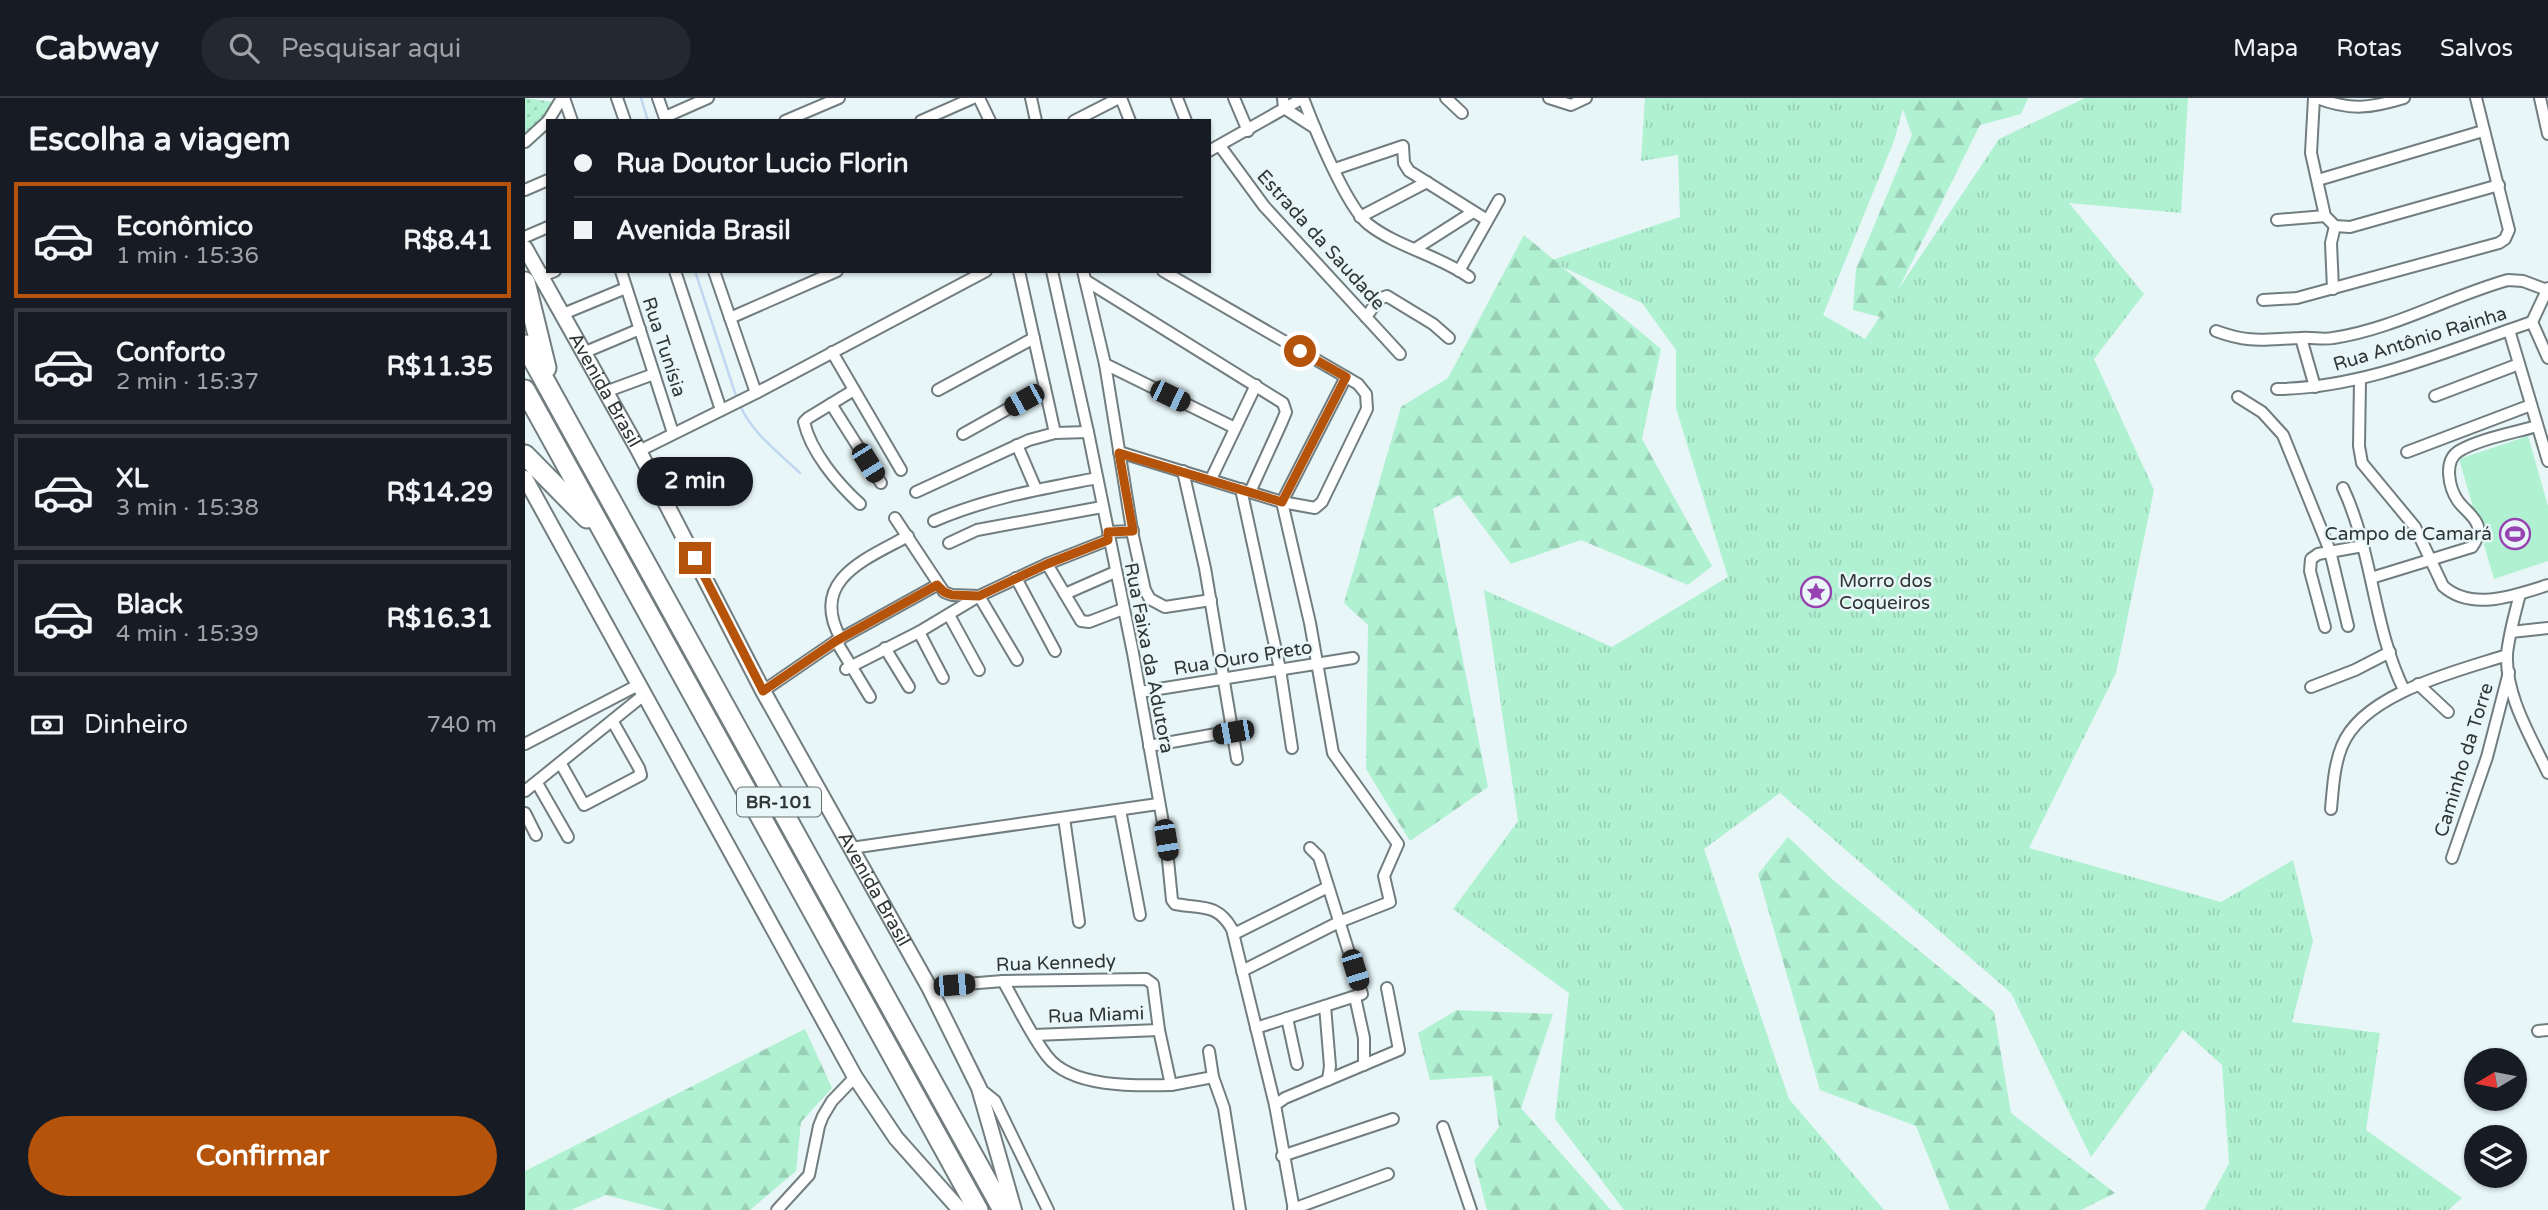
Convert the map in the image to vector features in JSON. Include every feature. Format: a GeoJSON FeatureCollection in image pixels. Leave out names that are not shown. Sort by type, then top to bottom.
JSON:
{"type":"FeatureCollection","features":[{"type":"Feature","properties":{"kind":"highway"},"geometry":{"type":"LineString","coordinates":[[541,276],[552,396]]}},
{"type":"Feature","properties":{"kind":"highway","name":"BR-101"},"geometry":{"type":"LineString","coordinates":[[525,345],[1003,1210]]}},
{"type":"Feature","properties":{"kind":"highway","name":"BR-101"},"geometry":{"type":"LineString","coordinates":[[525,390],[978,1210]]}},
{"type":"Feature","properties":{"kind":"highway"},"geometry":{"type":"LineString","coordinates":[[525,455],[569,498],[611,545]]}},
{"type":"Feature","properties":{"kind":"street"},"geometry":{"type":"LineString","coordinates":[[563,98],[571,119]]}},
{"type":"Feature","properties":{"kind":"street"},"geometry":{"type":"LineString","coordinates":[[549,119],[563,98]]}},
{"type":"Feature","properties":{"kind":"street"},"geometry":{"type":"LineString","coordinates":[[617,98],[624,119]]}},
{"type":"Feature","properties":{"kind":"street"},"geometry":{"type":"LineString","coordinates":[[657,98],[665,119],[708,98]]}},
{"type":"Feature","properties":{"kind":"street"},"geometry":{"type":"LineString","coordinates":[[790,119],[839,98]]}},
{"type":"Feature","properties":{"kind":"street"},"geometry":{"type":"LineString","coordinates":[[926,119],[978,100],[994,98]]}},
{"type":"Feature","properties":{"kind":"street"},"geometry":{"type":"LineString","coordinates":[[1031,98],[1035,119]]}},
{"type":"Feature","properties":{"kind":"street"},"geometry":{"type":"LineString","coordinates":[[1078,119],[1120,98],[1129,119]]}},
{"type":"Feature","properties":{"kind":"street"},"geometry":{"type":"LineString","coordinates":[[1177,98],[1186,119]]}},
{"type":"Feature","properties":{"kind":"street"},"geometry":{"type":"LineString","coordinates":[[1234,98],[1248,131]]}},
{"type":"Feature","properties":{"kind":"street"},"geometry":{"type":"LineString","coordinates":[[1215,148],[1248,131],[1284,103],[1303,98],[1315,128],[1360,216],[1374,228],[1464,274],[1487,220],[1499,200]]}},
{"type":"Feature","properties":{"kind":"street"},"geometry":{"type":"LineString","coordinates":[[1446,98],[1462,113]]}},
{"type":"Feature","properties":{"kind":"street"},"geometry":{"type":"LineString","coordinates":[[1549,98],[1571,105],[1586,98]]}},
{"type":"Feature","properties":{"kind":"street"},"geometry":{"type":"LineString","coordinates":[[2404,98],[2364,108],[2315,98],[2311,153],[2325,216],[2335,226],[2350,227],[2499,185]]}},
{"type":"Feature","properties":{"kind":"street"},"geometry":{"type":"LineString","coordinates":[[2263,300],[2298,298],[2500,243],[2505,239],[2509,230],[2476,98]]}},
{"type":"Feature","properties":{"kind":"street"},"geometry":{"type":"LineString","coordinates":[[2540,98],[2548,134]]}},
{"type":"Feature","properties":{"kind":"street"},"geometry":{"type":"LineString","coordinates":[[978,100],[989,119]]}},
{"type":"Feature","properties":{"kind":"street"},"geometry":{"type":"LineString","coordinates":[[1284,103],[1315,128]]}},
{"type":"Feature","properties":{"kind":"street"},"geometry":{"type":"LineString","coordinates":[[525,142],[546,123]]}},
{"type":"Feature","properties":{"kind":"street"},"geometry":{"type":"LineString","coordinates":[[2318,180],[2483,131]]}},
{"type":"Feature","properties":{"kind":"street"},"geometry":{"type":"LineString","coordinates":[[1335,169],[1403,146],[1406,167],[1487,220]]}},
{"type":"Feature","properties":{"kind":"street","name":"Estrada da Saudade"},"geometry":{"type":"LineString","coordinates":[[1215,148],[1263,206],[1400,354]]}},
{"type":"Feature","properties":{"kind":"street"},"geometry":{"type":"LineString","coordinates":[[525,190],[546,181]]}},
{"type":"Feature","properties":{"kind":"street"},"geometry":{"type":"LineString","coordinates":[[1360,216],[1427,182]]}},
{"type":"Feature","properties":{"kind":"street"},"geometry":{"type":"LineString","coordinates":[[1415,249],[1473,212]]}},
{"type":"Feature","properties":{"kind":"street"},"geometry":{"type":"LineString","coordinates":[[2277,220],[2325,216]]}},
{"type":"Feature","properties":{"kind":"street"},"geometry":{"type":"LineString","coordinates":[[2333,289],[2331,258],[2335,226]]}},
{"type":"Feature","properties":{"kind":"street"},"geometry":{"type":"LineString","coordinates":[[525,237],[546,228]]}},
{"type":"Feature","properties":{"kind":"street","name":"Avenida Brasil"},"geometry":{"type":"LineString","coordinates":[[525,248],[639,451],[763,691],[929,987],[979,1088],[1014,1210]]}},
{"type":"Feature","properties":{"kind":"street","name":"Rua Tunísia"},"geometry":{"type":"LineString","coordinates":[[622,273],[673,433]]}},
{"type":"Feature","properties":{"kind":"street"},"geometry":{"type":"LineString","coordinates":[[676,273],[721,410]]}},
{"type":"Feature","properties":{"kind":"street"},"geometry":{"type":"LineString","coordinates":[[716,273],[756,393]]}},
{"type":"Feature","properties":{"kind":"street"},"geometry":{"type":"LineString","coordinates":[[730,318],[832,273]]}},
{"type":"Feature","properties":{"kind":"street"},"geometry":{"type":"LineString","coordinates":[[639,451],[756,393],[982,273]]}},
{"type":"Feature","properties":{"kind":"street"},"geometry":{"type":"LineString","coordinates":[[1019,273],[1055,433]]}},
{"type":"Feature","properties":{"kind":"street","name":"Rua Faixa da Adutora"},"geometry":{"type":"LineString","coordinates":[[1052,273],[1088,432],[1140,692],[1168,856],[1172,901],[1175,904],[1216,909],[1224,915],[1234,934]]}},
{"type":"Feature","properties":{"kind":"street"},"geometry":{"type":"LineString","coordinates":[[1119,453],[1282,502],[1315,508],[1327,494],[1367,410],[1364,391],[1346,377],[1166,273]]}},
{"type":"Feature","properties":{"kind":"street"},"geometry":{"type":"LineString","coordinates":[[1084,276],[1256,384],[1285,406],[1286,412],[1281,424],[1246,491],[1280,669],[1292,748]]}},
{"type":"Feature","properties":{"kind":"street","name":"Rua Faixa da Adutora"},"geometry":{"type":"LineString","coordinates":[[1084,276],[1105,364],[1142,580],[1150,599],[1164,607],[1211,600]]}},
{"type":"Feature","properties":{"kind":"street"},"geometry":{"type":"LineString","coordinates":[[2216,331],[2253,341],[2330,339],[2371,329],[2508,280],[2523,281],[2547,289],[2544,305],[2532,322],[2548,358]]}},
{"type":"Feature","properties":{"kind":"street"},"geometry":{"type":"LineString","coordinates":[[563,314],[626,288]]}},
{"type":"Feature","properties":{"kind":"street"},"geometry":{"type":"LineString","coordinates":[[1366,317],[1379,299],[1387,296],[1433,324],[1449,338]]}},
{"type":"Feature","properties":{"kind":"street","name":"Rua Antônio Rainha"},"geometry":{"type":"LineString","coordinates":[[2277,389],[2315,387],[2360,380],[2532,322]]}},
{"type":"Feature","properties":{"kind":"street"},"geometry":{"type":"LineString","coordinates":[[583,353],[640,329]]}},
{"type":"Feature","properties":{"kind":"street"},"geometry":{"type":"LineString","coordinates":[[2509,330],[2548,461]]}},
{"type":"Feature","properties":{"kind":"street"},"geometry":{"type":"LineString","coordinates":[[938,390],[1034,338]]}},
{"type":"Feature","properties":{"kind":"street"},"geometry":{"type":"LineString","coordinates":[[2301,338],[2315,387]]}},
{"type":"Feature","properties":{"kind":"street"},"geometry":{"type":"LineString","coordinates":[[832,352],[901,470]]}},
{"type":"Feature","properties":{"kind":"street"},"geometry":{"type":"LineString","coordinates":[[1105,364],[1235,428]]}},
{"type":"Feature","properties":{"kind":"street"},"geometry":{"type":"LineString","coordinates":[[2435,396],[2519,364]]}},
{"type":"Feature","properties":{"kind":"street"},"geometry":{"type":"LineString","coordinates":[[605,392],[654,374]]}},
{"type":"Feature","properties":{"kind":"street"},"geometry":{"type":"LineString","coordinates":[[1242,971],[1339,922],[1390,902],[1384,876],[1398,844],[1333,752],[1302,584],[1282,502],[1346,377]]}},
{"type":"Feature","properties":{"kind":"street"},"geometry":{"type":"LineString","coordinates":[[2360,380],[2359,446],[2362,463],[2415,527],[2443,586],[2461,597],[2492,599],[2548,585]]}},
{"type":"Feature","properties":{"kind":"street"},"geometry":{"type":"LineString","coordinates":[[1211,479],[1256,384]]}},
{"type":"Feature","properties":{"kind":"street"},"geometry":{"type":"LineString","coordinates":[[963,434],[1045,388]]}},
{"type":"Feature","properties":{"kind":"street"},"geometry":{"type":"LineString","coordinates":[[854,390],[808,418],[805,426],[828,468],[845,491],[860,504]]}},
{"type":"Feature","properties":{"kind":"street"},"geometry":{"type":"LineString","coordinates":[[2238,397],[2262,412],[2283,435],[2330,551],[2348,626]]}},
{"type":"Feature","properties":{"kind":"street"},"geometry":{"type":"LineString","coordinates":[[831,404],[881,483]]}},
{"type":"Feature","properties":{"kind":"street"},"geometry":{"type":"LineString","coordinates":[[2407,452],[2531,405]]}},
{"type":"Feature","properties":{"kind":"street"},"geometry":{"type":"LineString","coordinates":[[2371,578],[2472,547],[2477,535],[2476,519],[2457,500],[2451,485],[2449,467],[2455,454],[2469,447],[2537,426]]}},
{"type":"Feature","properties":{"kind":"street"},"geometry":{"type":"LineString","coordinates":[[916,492],[1041,436],[1088,432]]}},
{"type":"Feature","properties":{"kind":"street"},"geometry":{"type":"LineString","coordinates":[[1017,445],[1036,489]]}},
{"type":"Feature","properties":{"kind":"street"},"geometry":{"type":"LineString","coordinates":[[1183,471],[1211,600],[1237,759]]}},
{"type":"Feature","properties":{"kind":"street"},"geometry":{"type":"LineString","coordinates":[[934,521],[981,502],[1097,478]]}},
{"type":"Feature","properties":{"kind":"street"},"geometry":{"type":"LineString","coordinates":[[527,488],[643,689],[855,1077],[895,1138],[960,1210]]}},
{"type":"Feature","properties":{"kind":"street"},"geometry":{"type":"LineString","coordinates":[[2343,488],[2356,519],[2395,671],[2405,690]]}},
{"type":"Feature","properties":{"kind":"street"},"geometry":{"type":"LineString","coordinates":[[949,543],[977,530],[1102,507]]}},
{"type":"Feature","properties":{"kind":"street"},"geometry":{"type":"LineString","coordinates":[[895,518],[944,592],[979,596]]}},
{"type":"Feature","properties":{"kind":"street"},"geometry":{"type":"LineString","coordinates":[[848,668],[1016,578],[1108,536],[1133,531]]}},
{"type":"Feature","properties":{"kind":"street"},"geometry":{"type":"LineString","coordinates":[[870,697],[848,668],[832,624],[831,599],[839,582],[853,566],[908,536]]}},
{"type":"Feature","properties":{"kind":"street"},"geometry":{"type":"LineString","coordinates":[[2325,628],[2310,572],[2311,559],[2330,551],[2363,546]]}},
{"type":"Feature","properties":{"kind":"street"},"geometry":{"type":"LineString","coordinates":[[1047,564],[1081,621],[1097,620],[1122,609]]}},
{"type":"Feature","properties":{"kind":"street"},"geometry":{"type":"LineString","coordinates":[[1065,594],[1115,572]]}},
{"type":"Feature","properties":{"kind":"street"},"geometry":{"type":"LineString","coordinates":[[1016,578],[1055,651]]}},
{"type":"Feature","properties":{"kind":"street"},"geometry":{"type":"LineString","coordinates":[[763,691],[838,640],[937,585]]}},
{"type":"Feature","properties":{"kind":"street"},"geometry":{"type":"LineString","coordinates":[[2519,594],[2507,655],[2509,672],[2523,721],[2548,773]]}},
{"type":"Feature","properties":{"kind":"street"},"geometry":{"type":"LineString","coordinates":[[979,596],[1017,660]]}},
{"type":"Feature","properties":{"kind":"street"},"geometry":{"type":"LineString","coordinates":[[949,615],[979,670]]}},
{"type":"Feature","properties":{"kind":"street"},"geometry":{"type":"LineString","coordinates":[[2511,632],[2548,628]]}},
{"type":"Feature","properties":{"kind":"street"},"geometry":{"type":"LineString","coordinates":[[919,632],[943,678]]}},
{"type":"Feature","properties":{"kind":"street"},"geometry":{"type":"LineString","coordinates":[[885,648],[909,687]]}},
{"type":"Feature","properties":{"kind":"street"},"geometry":{"type":"LineString","coordinates":[[2311,687],[2355,670],[2390,652]]}},
{"type":"Feature","properties":{"kind":"street","name":"Caminho da Torre"},"geometry":{"type":"LineString","coordinates":[[2330,809],[2337,761],[2343,743],[2353,728],[2375,708],[2418,684],[2507,655]]}},
{"type":"Feature","properties":{"kind":"street","name":"Rua Ouro Preto"},"geometry":{"type":"LineString","coordinates":[[1140,692],[1353,658]]}},
{"type":"Feature","properties":{"kind":"street","name":"Caminho da Torre"},"geometry":{"type":"LineString","coordinates":[[2452,858],[2487,757],[2509,672]]}},
{"type":"Feature","properties":{"kind":"street"},"geometry":{"type":"LineString","coordinates":[[2418,684],[2448,712]]}},
{"type":"Feature","properties":{"kind":"street"},"geometry":{"type":"LineString","coordinates":[[525,791],[613,722],[643,689]]}},
{"type":"Feature","properties":{"kind":"street"},"geometry":{"type":"LineString","coordinates":[[525,744],[643,689]]}},
{"type":"Feature","properties":{"kind":"street"},"geometry":{"type":"LineString","coordinates":[[561,764],[584,805],[639,776],[641,772],[613,722]]}},
{"type":"Feature","properties":{"kind":"street"},"geometry":{"type":"LineString","coordinates":[[1149,746],[1233,732]]}},
{"type":"Feature","properties":{"kind":"street"},"geometry":{"type":"LineString","coordinates":[[537,783],[568,837]]}},
{"type":"Feature","properties":{"kind":"street"},"geometry":{"type":"LineString","coordinates":[[851,848],[1158,804]]}},
{"type":"Feature","properties":{"kind":"street"},"geometry":{"type":"LineString","coordinates":[[1120,810],[1140,915]]}},
{"type":"Feature","properties":{"kind":"street"},"geometry":{"type":"LineString","coordinates":[[525,813],[536,835]]}},
{"type":"Feature","properties":{"kind":"street"},"geometry":{"type":"LineString","coordinates":[[1064,818],[1079,922]]}},
{"type":"Feature","properties":{"kind":"street"},"geometry":{"type":"LineString","coordinates":[[1256,1028],[1362,994],[1319,858],[1310,848]]}},
{"type":"Feature","properties":{"kind":"street"},"geometry":{"type":"LineString","coordinates":[[1328,887],[1234,934],[1275,1105],[1282,1156],[1294,1209],[1388,1174]]}},
{"type":"Feature","properties":{"kind":"street","name":"Rua Kennedy"},"geometry":{"type":"LineString","coordinates":[[929,987],[1003,981],[1142,978],[1151,980],[1153,984],[1159,1030]]}},
{"type":"Feature","properties":{"kind":"street"},"geometry":{"type":"LineString","coordinates":[[1003,981],[1047,1057],[1074,1074],[1126,1086],[1177,1084],[1213,1077]]}},
{"type":"Feature","properties":{"kind":"street"},"geometry":{"type":"LineString","coordinates":[[1275,1105],[1285,1098],[1399,1050],[1387,988]]}},
{"type":"Feature","properties":{"kind":"street"},"geometry":{"type":"LineString","coordinates":[[1355,997],[1364,1038],[1364,1065]]}},
{"type":"Feature","properties":{"kind":"street"},"geometry":{"type":"LineString","coordinates":[[1325,1006],[1330,1066],[1328,1080]]}},
{"type":"Feature","properties":{"kind":"street"},"geometry":{"type":"LineString","coordinates":[[1287,1018],[1297,1064]]}},
{"type":"Feature","properties":{"kind":"street"},"geometry":{"type":"LineString","coordinates":[[1159,1030],[1177,1084]]}},
{"type":"Feature","properties":{"kind":"street","name":"Rua Miami"},"geometry":{"type":"LineString","coordinates":[[1034,1035],[1159,1030]]}},
{"type":"Feature","properties":{"kind":"street"},"geometry":{"type":"LineString","coordinates":[[1209,1051],[1213,1077],[1224,1108],[1240,1210]]}},
{"type":"Feature","properties":{"kind":"street"},"geometry":{"type":"LineString","coordinates":[[777,1210],[809,1175],[823,1116],[832,1101],[855,1077]]}},
{"type":"Feature","properties":{"kind":"street"},"geometry":{"type":"LineString","coordinates":[[979,1088],[995,1101],[1048,1210]]}},
{"type":"Feature","properties":{"kind":"street"},"geometry":{"type":"LineString","coordinates":[[1282,1156],[1392,1119]]}},
{"type":"Feature","properties":{"kind":"street"},"geometry":{"type":"LineString","coordinates":[[1443,1127],[1471,1210]]}},
{"type":"Feature","properties":{"kind":"green space"},"geometry":{"type":"Polygon","coordinates":[[[525,98],[553,102],[548,115],[525,132],[525,98]]]}},
{"type":"Feature","properties":{"kind":"green space"},"geometry":{"type":"Polygon","coordinates":[[[1645,98],[1906,98],[1894,141],[1823,315],[1865,339],[1999,139],[2085,98],[2188,98],[2181,213],[2069,203],[2144,294],[2094,359],[2154,490],[2116,673],[2029,848],[2221,902],[2293,860],[2313,941],[2292,1022],[2380,1033],[2366,1130],[2462,1198],[2448,1210],[2204,1210],[2229,1163],[2222,1065],[2183,1030],[2091,1157],[2011,993],[1780,793],[1704,849],[1789,1099],[1884,1210],[1624,1210],[1555,1119],[1569,993],[1453,909],[1518,821],[1484,590],[1612,647],[1728,577],[1676,408],[1676,350],[1642,303],[1549,261],[1680,217],[1678,155],[1641,161],[1645,98]]]}},
{"type":"Feature","properties":{"kind":"green space"},"geometry":{"type":"Polygon","coordinates":[[[1899,98],[2028,98],[2021,114],[1980,125],[1884,318],[1853,310],[1856,269],[1912,135],[1899,98]]]}},
{"type":"Feature","properties":{"kind":"green space"},"geometry":{"type":"Polygon","coordinates":[[[1524,235],[1661,349],[1642,439],[1712,566],[1688,585],[1581,540],[1511,564],[1459,495],[1433,509],[1488,787],[1410,841],[1366,769],[1368,625],[1344,603],[1401,407],[1448,378],[1524,235]]]}},
{"type":"Feature","properties":{"kind":"green space","name":"Campo de Camará"},"geometry":{"type":"Polygon","coordinates":[[[2528,436],[2548,506],[2548,561],[2494,579],[2459,459],[2528,436]]]}},
{"type":"Feature","properties":{"kind":"green space"},"geometry":{"type":"Polygon","coordinates":[[[1788,837],[1832,879],[1994,1012],[2011,1113],[2115,1193],[2081,1210],[1950,1210],[1916,1126],[1820,1090],[1758,874],[1788,837]]]}},
{"type":"Feature","properties":{"kind":"green space"},"geometry":{"type":"Polygon","coordinates":[[[1457,1010],[1553,1014],[1521,1108],[1611,1210],[1487,1210],[1474,1160],[1499,1127],[1492,1076],[1430,1080],[1418,1033],[1457,1010]]]}},
{"type":"Feature","properties":{"kind":"green space"},"geometry":{"type":"Polygon","coordinates":[[[805,1029],[832,1088],[801,1122],[796,1171],[750,1210],[663,1210],[606,1195],[571,1210],[525,1210],[525,1171],[805,1029]]]}},
{"type":"Feature","properties":{"kind":"waterway"},"geometry":{"type":"LineString","coordinates":[[641,98],[647,119]]}},
{"type":"Feature","properties":{"kind":"waterway"},"geometry":{"type":"LineString","coordinates":[[696,273],[737,399]]}},
{"type":"Feature","properties":{"kind":"waterway"},"geometry":{"type":"LineString","coordinates":[[740,405],[758,433],[800,473]]}},
{"type":"Feature","properties":{"kind":"place","name":"Campo de Camará"},"geometry":{"type":"Point","coordinates":[2515,534]}},
{"type":"Feature","properties":{"kind":"place","name":"Morro dos Coqueiros"},"geometry":{"type":"Point","coordinates":[1816,592]}},
{"type":"Feature","properties":{"kind":"route"},"geometry":{"type":"LineString","coordinates":[[695,558],[763,691],[836,641],[937,585],[952,595],[979,596],[1047,564],[1108,540],[1108,532],[1133,531],[1119,453],[1282,502],[1346,377],[1300,351]]}}]}
